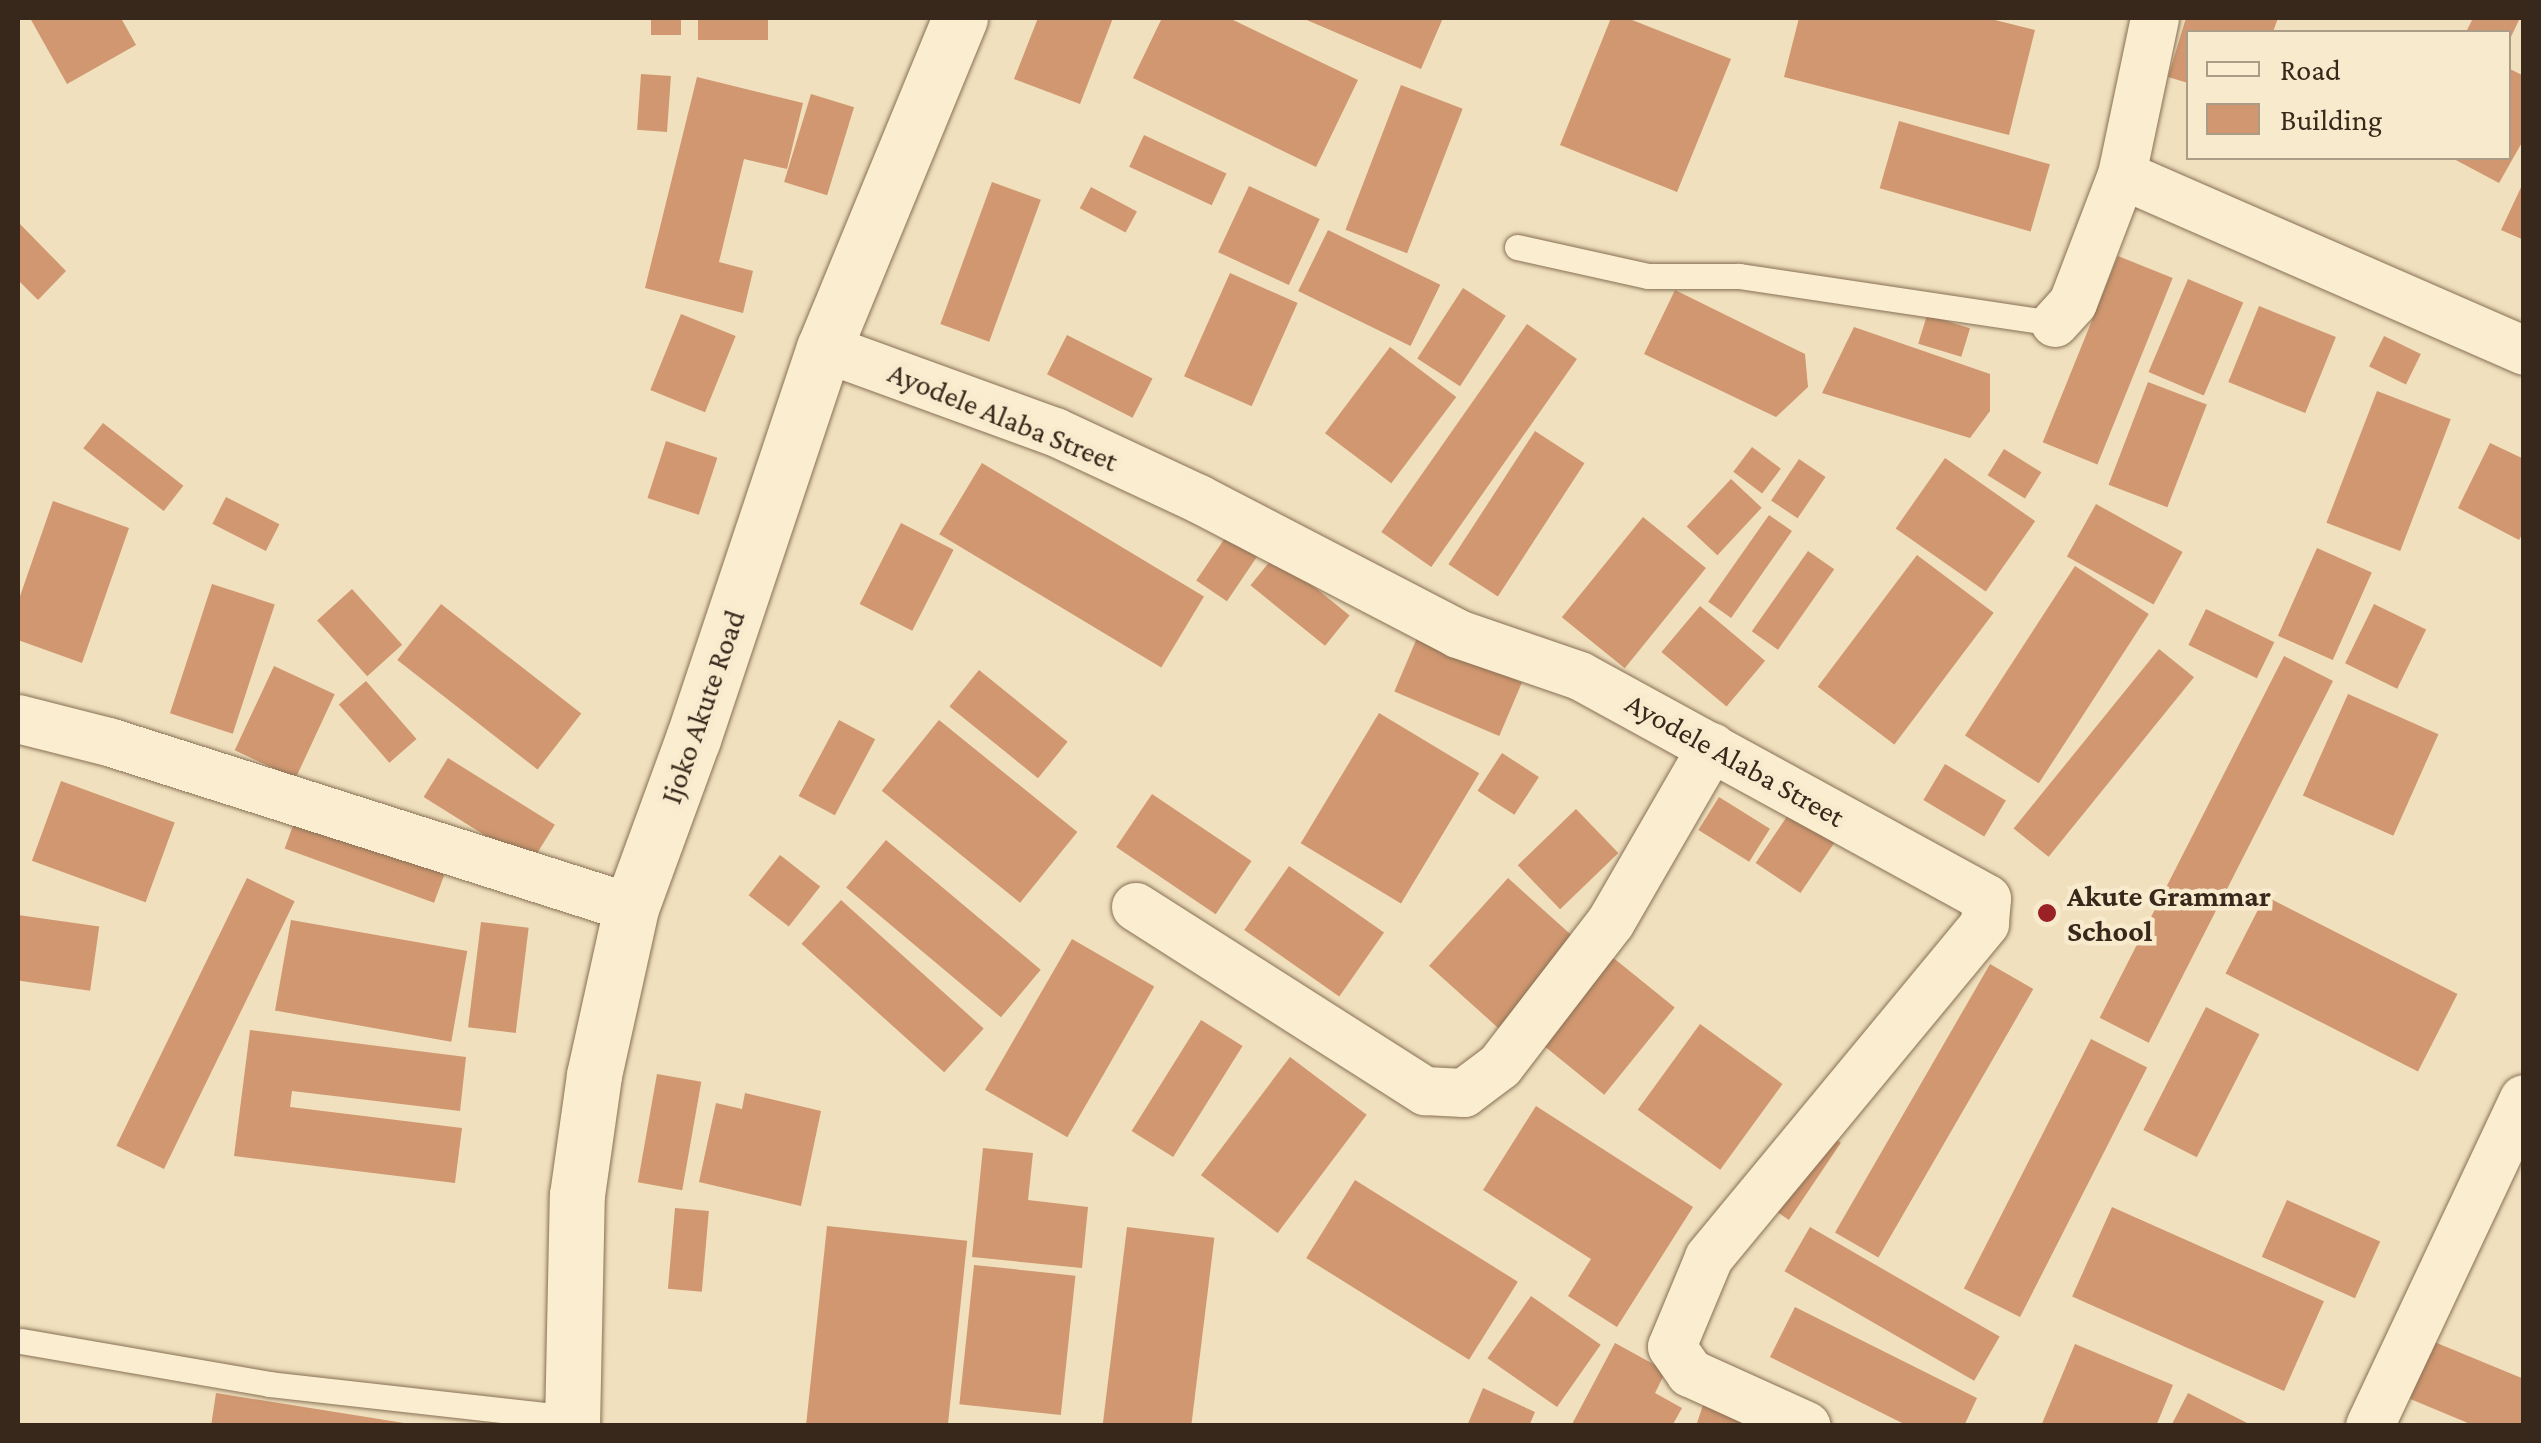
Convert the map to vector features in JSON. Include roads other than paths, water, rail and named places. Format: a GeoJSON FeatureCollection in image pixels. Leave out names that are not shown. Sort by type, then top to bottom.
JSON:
{"type":"FeatureCollection","features":[{"type":"Feature","properties":{"kind":"main road","name":"Ijoko Akute Road"},"geometry":{"type":"LineString","coordinates":[[572,1422],[578,1195],[594,1075],[631,908],[694,738],[824,348],[960,18]]}},
{"type":"Feature","properties":{"kind":"street"},"geometry":{"type":"LineString","coordinates":[[2055,323],[2072,304],[2122,176],[2155,18]]}},
{"type":"Feature","properties":{"kind":"street"},"geometry":{"type":"LineString","coordinates":[[2122,176],[2524,351]]}},
{"type":"Feature","properties":{"kind":"street","name":"Ayodele Alaba Street"},"geometry":{"type":"LineString","coordinates":[[824,348],[1055,432],[1199,499],[1458,634],[1580,676],[1987,898],[1985,924],[1910,1009],[1709,1258],[1672,1347],[1690,1372],[1807,1426]]}},
{"type":"Feature","properties":{"kind":"street"},"geometry":{"type":"LineString","coordinates":[[18,719],[108,742],[631,908]]}},
{"type":"Feature","properties":{"kind":"street"},"geometry":{"type":"LineString","coordinates":[[1136,907],[1426,1090],[1464,1093],[1500,1066],[1612,922],[1712,747]]}},
{"type":"Feature","properties":{"kind":"street"},"geometry":{"type":"LineString","coordinates":[[2370,1426],[2524,1100]]}},
{"type":"Feature","properties":{"kind":"lane"},"geometry":{"type":"LineString","coordinates":[[1517,247],[1648,276],[1740,276],[2055,323]]}},
{"type":"Feature","properties":{"kind":"lane"},"geometry":{"type":"LineString","coordinates":[[21,1340],[270,1384],[572,1422]]}},
{"type":"Feature","properties":{"kind":"place","name":"Akute Grammar School"},"geometry":{"type":"Point","coordinates":[2047,913]}}]}
